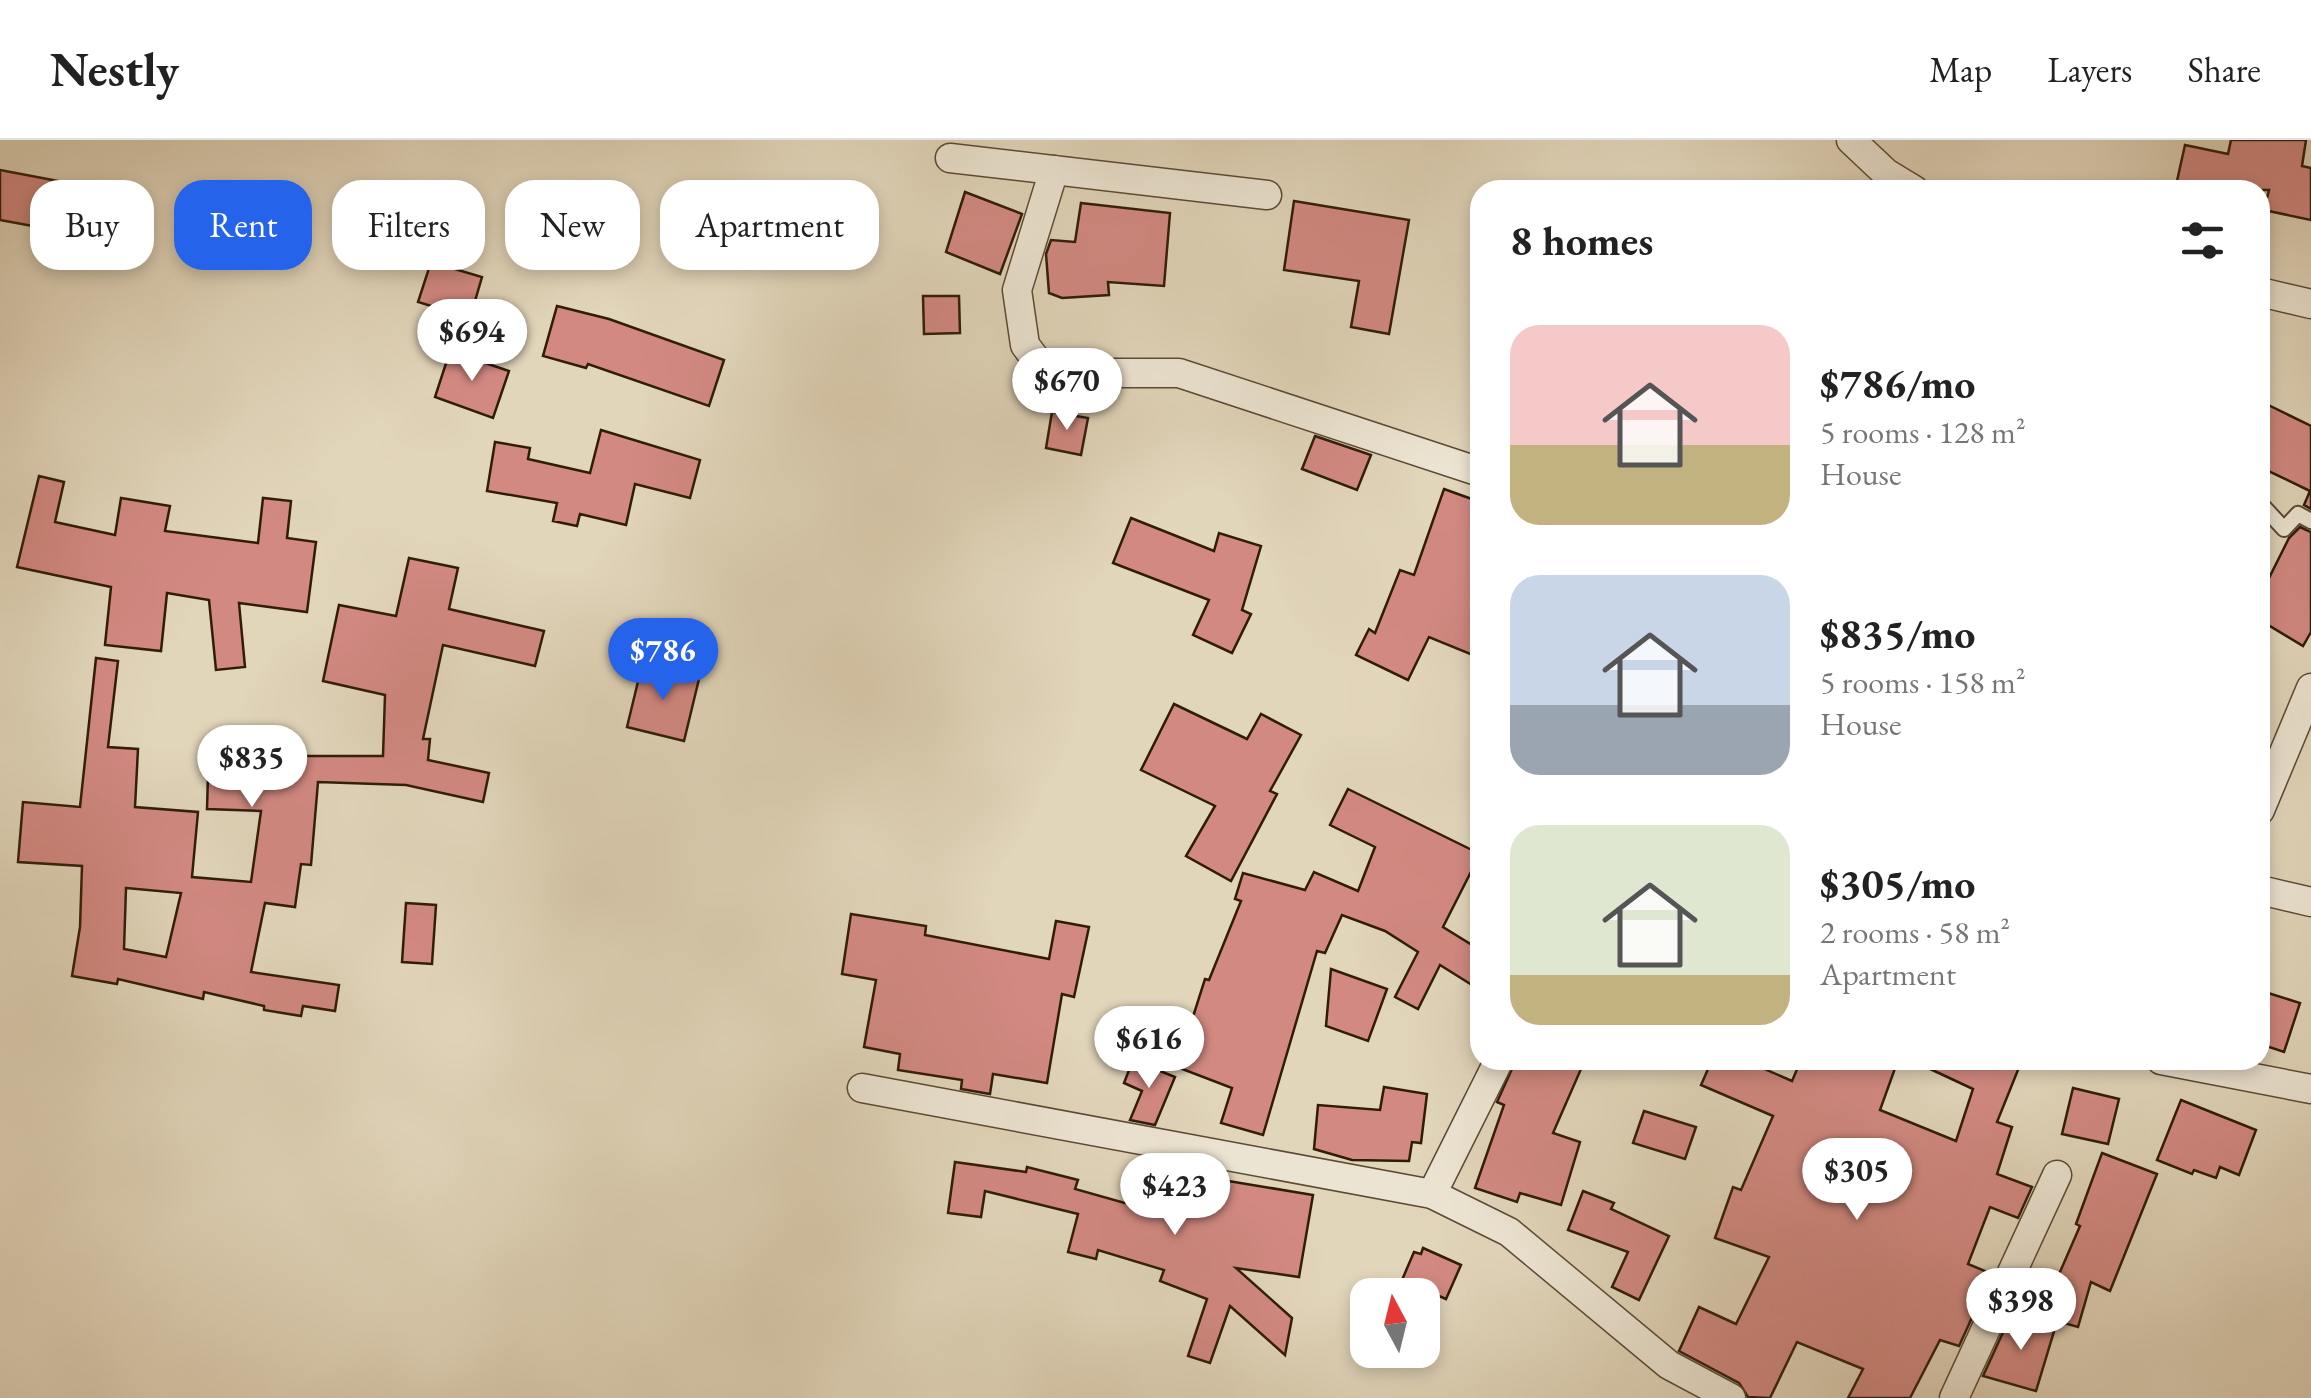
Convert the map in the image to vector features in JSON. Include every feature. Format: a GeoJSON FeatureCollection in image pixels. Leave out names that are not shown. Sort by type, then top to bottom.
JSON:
{"type":"FeatureCollection","features":[{"type":"Feature","properties":{"kind":"street"},"geometry":{"type":"LineString","coordinates":[[1851,140],[1898,180]]}},
{"type":"Feature","properties":{"kind":"street"},"geometry":{"type":"LineString","coordinates":[[950,158],[1267,195]]}},
{"type":"Feature","properties":{"kind":"street"},"geometry":{"type":"LineString","coordinates":[[1054,170],[1017,290],[1024,345],[1040,365],[1064,373],[1179,374],[1470,469]]}},
{"type":"Feature","properties":{"kind":"street"},"geometry":{"type":"LineString","coordinates":[[2270,294],[2311,304]]}},
{"type":"Feature","properties":{"kind":"street"},"geometry":{"type":"LineString","coordinates":[[2270,786],[2311,688]]}},
{"type":"Feature","properties":{"kind":"street"},"geometry":{"type":"LineString","coordinates":[[2270,892],[2311,902]]}},
{"type":"Feature","properties":{"kind":"street"},"geometry":{"type":"LineString","coordinates":[[1432,1194],[1493,1070]]}},
{"type":"Feature","properties":{"kind":"street"},"geometry":{"type":"LineString","coordinates":[[2213,1070],[2311,1089]]}},
{"type":"Feature","properties":{"kind":"street"},"geometry":{"type":"LineString","coordinates":[[862,1088],[1432,1194],[1509,1232],[1669,1365],[1732,1398]]}},
{"type":"Feature","properties":{"kind":"street"},"geometry":{"type":"LineString","coordinates":[[1954,1398],[2007,1291],[2057,1175]]}},
{"type":"Feature","properties":{"kind":"lane"},"geometry":{"type":"LineString","coordinates":[[2270,513],[2284,528],[2298,514],[2311,521]]}},
{"type":"Feature","properties":{"kind":"building"},"geometry":{"type":"Polygon","coordinates":[[[2231,140],[2306,140],[2302,166],[2311,168],[2311,220],[2270,211],[2270,180],[2177,180],[2185,145],[2228,154],[2231,140]]]}},
{"type":"Feature","properties":{"kind":"building"},"geometry":{"type":"Polygon","coordinates":[[[0,170],[53,180],[30,180],[30,226],[0,220],[0,170]]]}},
{"type":"Feature","properties":{"kind":"building"},"geometry":{"type":"Polygon","coordinates":[[[965,192],[1022,214],[1000,274],[946,252],[965,192]]]}},
{"type":"Feature","properties":{"kind":"building"},"geometry":{"type":"Polygon","coordinates":[[[1294,201],[1409,220],[1389,334],[1351,327],[1359,281],[1284,270],[1294,201]]]}},
{"type":"Feature","properties":{"kind":"building"},"geometry":{"type":"Polygon","coordinates":[[[1081,203],[1170,213],[1164,286],[1108,282],[1109,295],[1062,298],[1049,293],[1046,254],[1051,240],[1075,242],[1081,203]]]}},
{"type":"Feature","properties":{"kind":"building"},"geometry":{"type":"Polygon","coordinates":[[[428,270],[458,270],[482,277],[470,318],[418,302],[428,270]]]}},
{"type":"Feature","properties":{"kind":"building"},"geometry":{"type":"Polygon","coordinates":[[[923,296],[959,296],[960,333],[924,334],[923,296]]]}},
{"type":"Feature","properties":{"kind":"building"},"geometry":{"type":"Polygon","coordinates":[[[557,306],[609,319],[724,360],[709,406],[588,364],[586,368],[543,356],[557,306]]]}},
{"type":"Feature","properties":{"kind":"building"},"geometry":{"type":"Polygon","coordinates":[[[450,351],[509,371],[493,418],[435,397],[450,351]]]}},
{"type":"Feature","properties":{"kind":"building"},"geometry":{"type":"Polygon","coordinates":[[[2270,406],[2311,426],[2311,509],[2304,505],[2310,491],[2270,472],[2270,406]]]}},
{"type":"Feature","properties":{"kind":"building"},"geometry":{"type":"Polygon","coordinates":[[[1052,412],[1088,418],[1081,455],[1046,448],[1052,412]]]}},
{"type":"Feature","properties":{"kind":"building"},"geometry":{"type":"Polygon","coordinates":[[[601,430],[700,460],[690,498],[635,484],[626,525],[580,514],[577,526],[553,521],[557,503],[487,491],[495,442],[530,448],[528,459],[590,473],[601,430]]]}},
{"type":"Feature","properties":{"kind":"building"},"geometry":{"type":"Polygon","coordinates":[[[1315,436],[1371,455],[1357,490],[1302,469],[1315,436]]]}},
{"type":"Feature","properties":{"kind":"building"},"geometry":{"type":"Polygon","coordinates":[[[39,476],[64,482],[55,522],[115,535],[121,498],[170,506],[165,531],[258,543],[263,498],[291,501],[287,538],[316,542],[307,612],[239,603],[245,667],[216,670],[209,600],[167,593],[161,651],[105,645],[111,587],[17,567],[39,476]]]}},
{"type":"Feature","properties":{"kind":"building"},"geometry":{"type":"Polygon","coordinates":[[[1444,489],[1470,498],[1470,654],[1429,637],[1408,680],[1356,655],[1369,629],[1375,633],[1400,570],[1414,575],[1444,489]]]}},
{"type":"Feature","properties":{"kind":"building"},"geometry":{"type":"Polygon","coordinates":[[[1131,518],[1214,551],[1219,533],[1261,546],[1242,610],[1251,614],[1232,653],[1193,635],[1209,600],[1113,563],[1131,518]]]}},
{"type":"Feature","properties":{"kind":"building"},"geometry":{"type":"Polygon","coordinates":[[[2300,527],[2311,532],[2311,632],[2303,646],[2270,626],[2270,576],[2289,538],[2300,527]]]}},
{"type":"Feature","properties":{"kind":"building"},"geometry":{"type":"Polygon","coordinates":[[[409,558],[458,568],[449,609],[544,631],[535,666],[443,645],[423,739],[430,739],[428,760],[489,773],[483,802],[406,785],[318,782],[311,865],[301,864],[295,907],[265,903],[251,972],[339,985],[335,1011],[303,1006],[301,1016],[264,1010],[264,1006],[204,992],[203,999],[118,979],[117,984],[72,976],[80,927],[82,866],[18,862],[23,802],[80,807],[96,658],[118,661],[108,747],[138,749],[135,807],[198,812],[192,877],[251,882],[261,811],[207,809],[209,742],[252,743],[251,734],[288,730],[290,756],[383,756],[385,695],[323,681],[339,605],[396,616],[409,558]],[[126,888],[124,949],[166,957],[181,893],[126,888]]]}},
{"type":"Feature","properties":{"kind":"building"},"geometry":{"type":"Polygon","coordinates":[[[642,665],[699,679],[684,741],[627,727],[642,665]]]}},
{"type":"Feature","properties":{"kind":"building"},"geometry":{"type":"Polygon","coordinates":[[[1174,704],[1247,739],[1261,714],[1301,735],[1270,791],[1277,794],[1231,881],[1186,856],[1215,806],[1141,770],[1174,704]]]}},
{"type":"Feature","properties":{"kind":"building"},"geometry":{"type":"Polygon","coordinates":[[[1348,789],[1470,849],[1470,874],[1443,927],[1470,944],[1470,984],[1440,965],[1418,1009],[1395,997],[1418,952],[1385,931],[1342,915],[1325,953],[1317,951],[1263,1135],[1221,1123],[1232,1088],[1177,1067],[1205,979],[1209,980],[1241,901],[1235,899],[1243,873],[1305,890],[1314,872],[1358,891],[1375,847],[1330,825],[1348,789]]]}},
{"type":"Feature","properties":{"kind":"building"},"geometry":{"type":"Polygon","coordinates":[[[406,903],[436,905],[432,964],[402,962],[406,903]]]}},
{"type":"Feature","properties":{"kind":"building"},"geometry":{"type":"Polygon","coordinates":[[[851,914],[926,926],[925,935],[1049,959],[1056,921],[1089,927],[1074,997],[1062,994],[1047,1083],[993,1074],[990,1094],[961,1089],[962,1080],[898,1070],[900,1054],[864,1047],[876,980],[842,974],[851,914]]]}},
{"type":"Feature","properties":{"kind":"building"},"geometry":{"type":"Polygon","coordinates":[[[1331,969],[1387,989],[1368,1041],[1326,1026],[1331,969]]]}},
{"type":"Feature","properties":{"kind":"building"},"geometry":{"type":"Polygon","coordinates":[[[2270,994],[2300,1003],[2284,1052],[2270,1047],[2270,994]]]}},
{"type":"Feature","properties":{"kind":"building"},"geometry":{"type":"Polygon","coordinates":[[[1133,1060],[1175,1077],[1155,1125],[1130,1120],[1142,1091],[1124,1083],[1133,1060]]]}},
{"type":"Feature","properties":{"kind":"building"},"geometry":{"type":"Polygon","coordinates":[[[1511,1070],[1581,1070],[1553,1133],[1580,1142],[1561,1205],[1520,1193],[1517,1202],[1475,1188],[1504,1105],[1497,1102],[1511,1070]]]}},
{"type":"Feature","properties":{"kind":"building"},"geometry":{"type":"Polygon","coordinates":[[[1708,1070],[1767,1070],[1792,1081],[1797,1070],[1894,1070],[1880,1110],[1956,1141],[1973,1089],[1932,1070],[2018,1070],[1997,1122],[2012,1127],[1997,1174],[2032,1187],[2018,1218],[1990,1207],[1968,1264],[1992,1274],[1959,1346],[1940,1340],[1910,1398],[1848,1398],[1863,1369],[1797,1342],[1770,1398],[1748,1397],[1739,1383],[1679,1351],[1699,1307],[1736,1324],[1769,1257],[1715,1238],[1733,1187],[1741,1190],[1773,1116],[1701,1085],[1708,1070]]]}},
{"type":"Feature","properties":{"kind":"building"},"geometry":{"type":"Polygon","coordinates":[[[1384,1087],[1427,1094],[1421,1143],[1412,1142],[1409,1161],[1352,1160],[1314,1149],[1318,1105],[1380,1110],[1384,1087]]]}},
{"type":"Feature","properties":{"kind":"building"},"geometry":{"type":"Polygon","coordinates":[[[2073,1088],[2119,1099],[2108,1144],[2062,1134],[2073,1088]]]}},
{"type":"Feature","properties":{"kind":"building"},"geometry":{"type":"Polygon","coordinates":[[[2181,1100],[2256,1130],[2239,1175],[2220,1167],[2216,1178],[2194,1170],[2192,1174],[2157,1160],[2181,1100]]]}},
{"type":"Feature","properties":{"kind":"building"},"geometry":{"type":"Polygon","coordinates":[[[1644,1111],[1696,1127],[1685,1159],[1633,1143],[1644,1111]]]}},
{"type":"Feature","properties":{"kind":"building"},"geometry":{"type":"Polygon","coordinates":[[[2102,1153],[2157,1174],[2110,1291],[2091,1282],[2078,1327],[2035,1315],[2044,1285],[2053,1288],[2080,1226],[2076,1224],[2102,1153]]]}},
{"type":"Feature","properties":{"kind":"building"},"geometry":{"type":"Polygon","coordinates":[[[955,1162],[1026,1172],[1027,1167],[1078,1180],[1075,1189],[1146,1209],[1148,1202],[1180,1211],[1186,1174],[1313,1195],[1299,1277],[1236,1268],[1292,1318],[1285,1355],[1230,1306],[1210,1363],[1188,1356],[1207,1299],[1160,1281],[1164,1270],[1098,1250],[1096,1259],[1068,1252],[1078,1214],[985,1191],[981,1217],[948,1213],[955,1162]]]}},
{"type":"Feature","properties":{"kind":"building"},"geometry":{"type":"Polygon","coordinates":[[[1583,1191],[1614,1203],[1611,1209],[1669,1236],[1639,1300],[1612,1287],[1628,1252],[1568,1230],[1583,1191]]]}},
{"type":"Feature","properties":{"kind":"building"},"geometry":{"type":"Polygon","coordinates":[[[1423,1248],[1461,1265],[1446,1299],[1440,1296],[1440,1278],[1403,1278],[1414,1252],[1421,1254],[1423,1248]]]}},
{"type":"Feature","properties":{"kind":"building"},"geometry":{"type":"Polygon","coordinates":[[[2011,1315],[2055,1328],[2036,1391],[1983,1376],[2011,1315]]]}}]}
